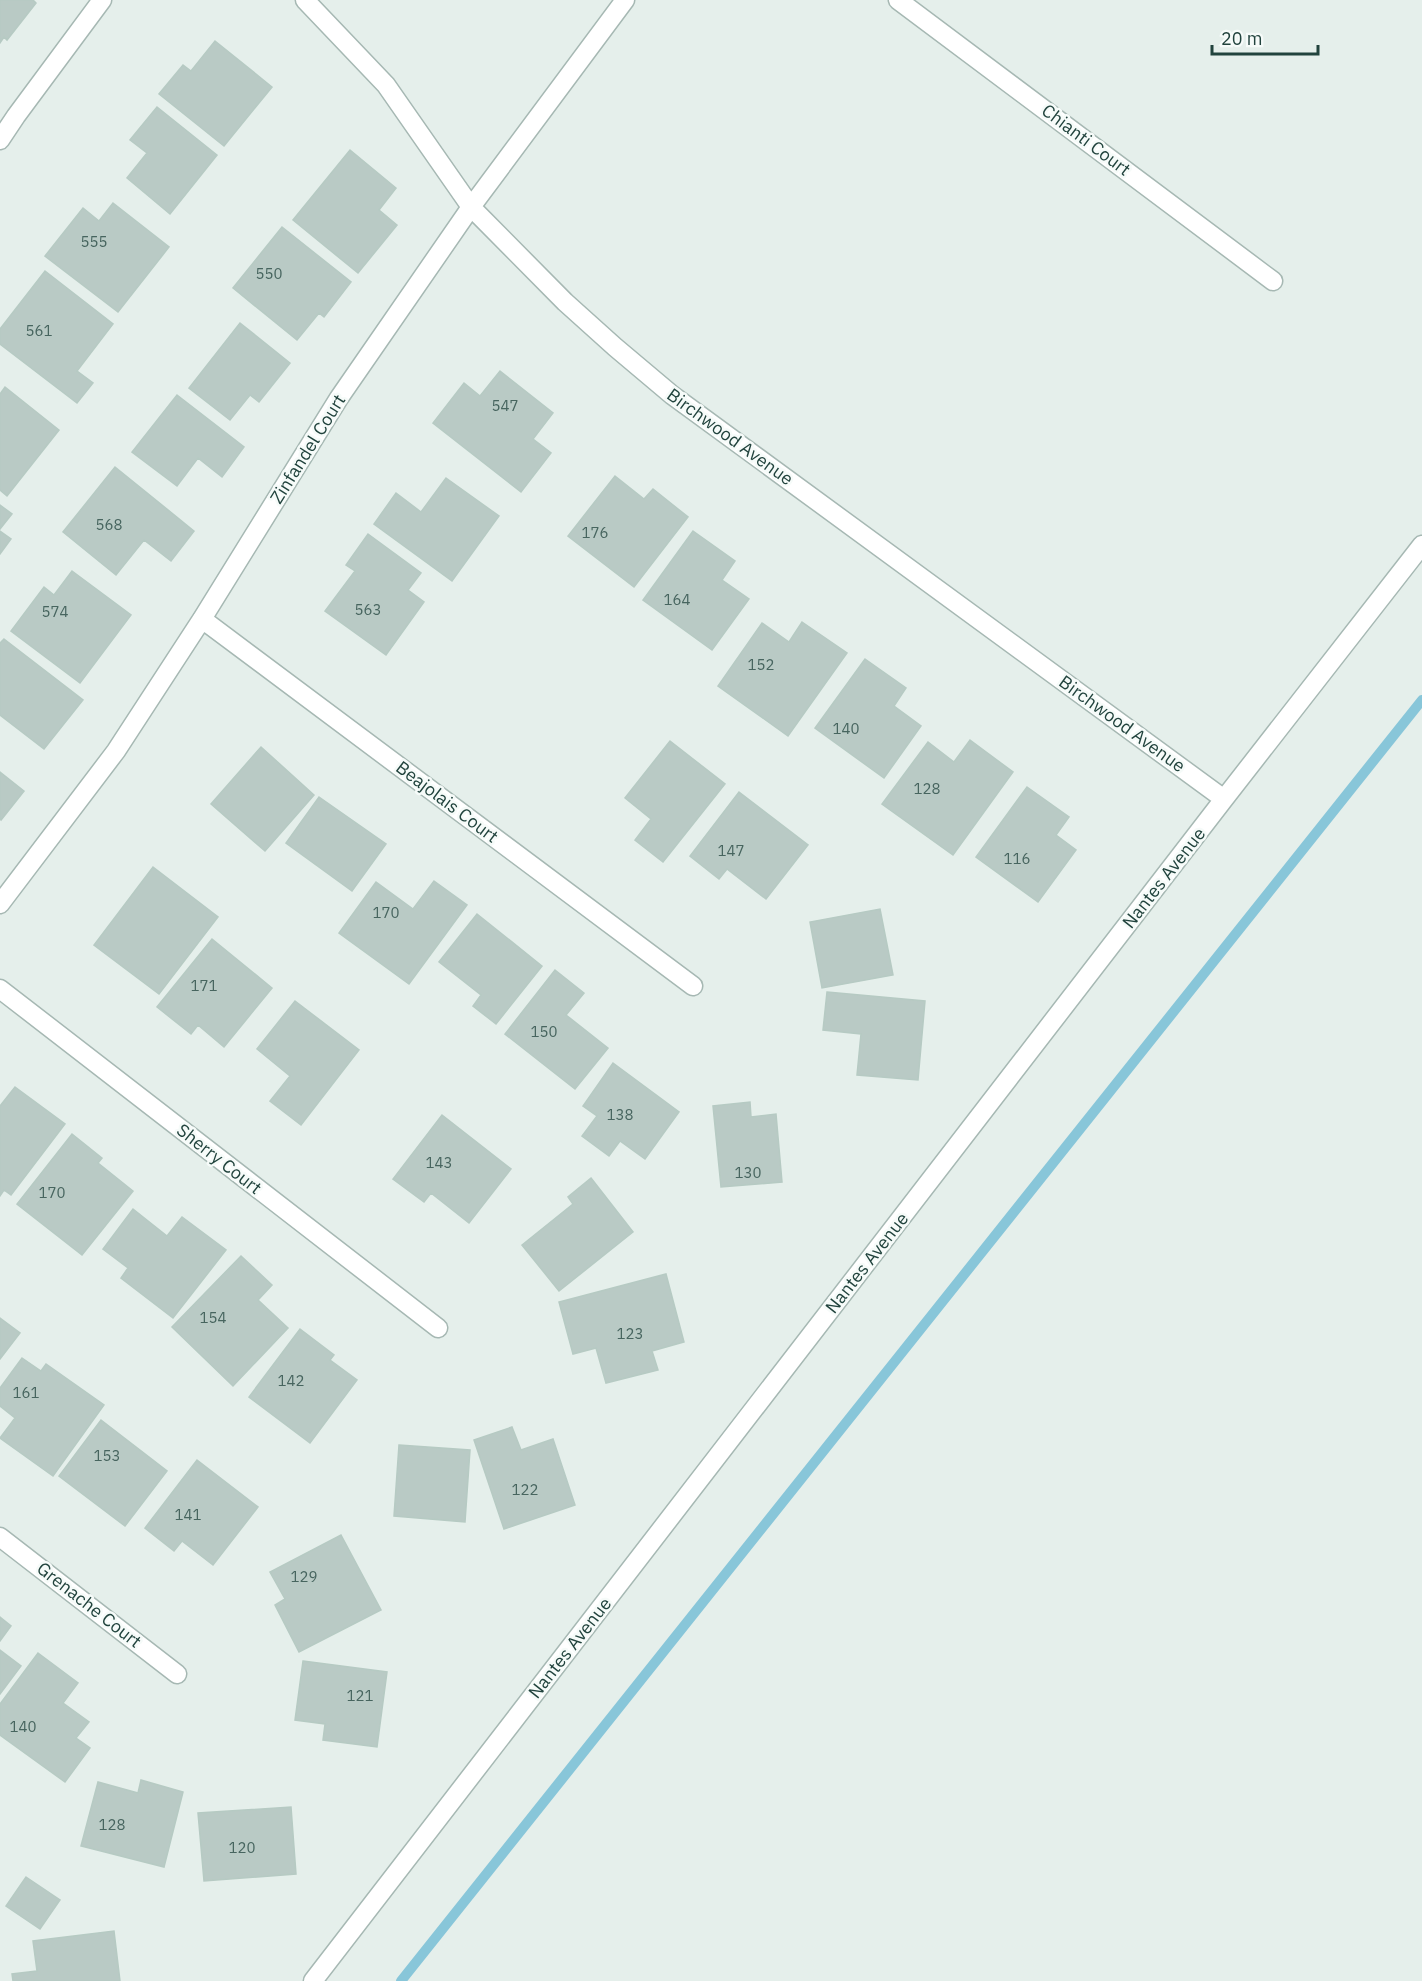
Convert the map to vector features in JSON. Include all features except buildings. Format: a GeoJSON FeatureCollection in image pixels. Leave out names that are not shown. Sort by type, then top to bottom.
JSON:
{"type":"FeatureCollection","features":[{"type":"Feature","properties":{"kind":"street"},"geometry":{"type":"LineString","coordinates":[[0,140],[102,0]]}},
{"type":"Feature","properties":{"kind":"street","name":"Birchwood Avenue"},"geometry":{"type":"LineString","coordinates":[[305,0],[387,85],[471,207],[566,302],[615,347],[672,395],[1224,799]]}},
{"type":"Feature","properties":{"kind":"street","name":"Zinfandel Court"},"geometry":{"type":"LineString","coordinates":[[0,904],[117,751],[339,398],[471,207],[625,0]]}},
{"type":"Feature","properties":{"kind":"street","name":"Chianti Court"},"geometry":{"type":"LineString","coordinates":[[898,0],[1273,280]]}},
{"type":"Feature","properties":{"kind":"street","name":"Nantes Avenue"},"geometry":{"type":"LineString","coordinates":[[313,1981],[1422,545]]}},
{"type":"Feature","properties":{"kind":"street","name":"Beajolais Court"},"geometry":{"type":"LineString","coordinates":[[202,619],[693,986]]}},
{"type":"Feature","properties":{"kind":"street","name":"Sherry Court"},"geometry":{"type":"LineString","coordinates":[[0,989],[438,1328]]}},
{"type":"Feature","properties":{"kind":"street","name":"Grenache Court"},"geometry":{"type":"LineString","coordinates":[[0,1537],[177,1674]]}},
{"type":"Feature","properties":{"kind":"waterway"},"geometry":{"type":"LineString","coordinates":[[401,1981],[1422,700]]}}]}
